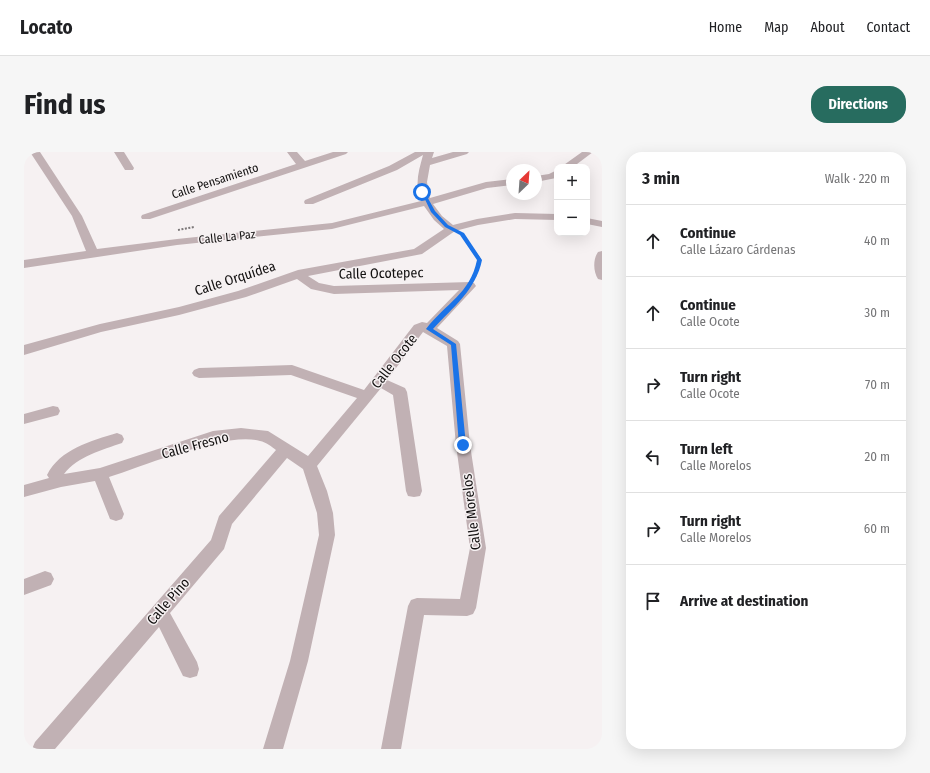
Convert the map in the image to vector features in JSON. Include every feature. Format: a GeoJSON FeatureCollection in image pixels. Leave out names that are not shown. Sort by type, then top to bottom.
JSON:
{"type":"FeatureCollection","features":[{"type":"Feature","properties":{"kind":"street"},"geometry":{"type":"LineString","coordinates":[[35,152],[77,216],[92,253]]}},
{"type":"Feature","properties":{"kind":"street"},"geometry":{"type":"LineString","coordinates":[[119,152],[129,168]]}},
{"type":"Feature","properties":{"kind":"street"},"geometry":{"type":"LineString","coordinates":[[292,152],[303,166]]}},
{"type":"Feature","properties":{"kind":"street","name":"Calle Pensamiento"},"geometry":{"type":"LineString","coordinates":[[146,217],[343,152]]}},
{"type":"Feature","properties":{"kind":"street"},"geometry":{"type":"LineString","coordinates":[[308,202],[393,168],[422,152]]}},
{"type":"Feature","properties":{"kind":"street"},"geometry":{"type":"LineString","coordinates":[[429,152],[422,192],[430,207],[449,228]]}},
{"type":"Feature","properties":{"kind":"street"},"geometry":{"type":"LineString","coordinates":[[426,163],[464,152]]}},
{"type":"Feature","properties":{"kind":"street"},"geometry":{"type":"LineString","coordinates":[[570,164],[588,152]]}},
{"type":"Feature","properties":{"kind":"street"},"geometry":{"type":"LineString","coordinates":[[542,178],[554,175]]}},
{"type":"Feature","properties":{"kind":"street","name":"Calle La Paz"},"geometry":{"type":"LineString","coordinates":[[24,264],[92,253],[177,242],[332,226],[430,207],[486,185],[506,183]]}},
{"type":"Feature","properties":{"kind":"street","name":"Calle Orquídea"},"geometry":{"type":"LineString","coordinates":[[24,350],[100,328],[178,311],[242,294],[298,274],[418,252],[449,228],[515,216],[554,217]]}},
{"type":"Feature","properties":{"kind":"street"},"geometry":{"type":"LineString","coordinates":[[590,222],[602,224]]}},
{"type":"Feature","properties":{"kind":"street"},"geometry":{"type":"LineString","coordinates":[[602,254],[600,268],[602,276]]}},
{"type":"Feature","properties":{"kind":"street","name":"Calle Ocotepec"},"geometry":{"type":"LineString","coordinates":[[298,274],[315,286],[334,290],[470,286]]}},
{"type":"Feature","properties":{"kind":"street","name":"Calle Ocote"},"geometry":{"type":"LineString","coordinates":[[309,465],[367,396],[419,328],[422,326],[429,329],[470,286]]}},
{"type":"Feature","properties":{"kind":"street","name":"Calle Morelos"},"geometry":{"type":"LineString","coordinates":[[391,749],[416,606],[467,608],[478,548],[463,445],[453,344],[429,329]]}},
{"type":"Feature","properties":{"kind":"street"},"geometry":{"type":"LineString","coordinates":[[199,373],[292,370],[367,396]]}},
{"type":"Feature","properties":{"kind":"street"},"geometry":{"type":"LineString","coordinates":[[378,381],[400,392],[414,491]]}},
{"type":"Feature","properties":{"kind":"street"},"geometry":{"type":"LineString","coordinates":[[24,419],[53,411]]}},
{"type":"Feature","properties":{"kind":"street","name":"Calle Fresno"},"geometry":{"type":"LineString","coordinates":[[24,491],[61,481],[100,474],[213,437],[241,434],[263,436],[286,449],[309,465]]}},
{"type":"Feature","properties":{"kind":"street"},"geometry":{"type":"LineString","coordinates":[[61,481],[55,475],[59,467],[73,457],[94,447],[117,439]]}},
{"type":"Feature","properties":{"kind":"street","name":"Calle Pino"},"geometry":{"type":"LineString","coordinates":[[42,749],[218,544],[225,521],[286,449]]}},
{"type":"Feature","properties":{"kind":"street"},"geometry":{"type":"LineString","coordinates":[[273,749],[299,661],[327,535],[323,505],[309,465]]}},
{"type":"Feature","properties":{"kind":"street"},"geometry":{"type":"LineString","coordinates":[[100,474],[116,514]]}},
{"type":"Feature","properties":{"kind":"street"},"geometry":{"type":"LineString","coordinates":[[24,587],[45,579]]}},
{"type":"Feature","properties":{"kind":"street"},"geometry":{"type":"LineString","coordinates":[[160,611],[190,669]]}},
{"type":"Feature","properties":{"kind":"path"},"geometry":{"type":"LineString","coordinates":[[449,228],[462,234],[480,260],[477,273],[470,286]]}},
{"type":"Feature","properties":{"kind":"route"},"geometry":{"type":"LineString","coordinates":[[422,192],[432,211],[447,226],[462,234],[480,260],[477,273],[470,286],[429,329],[453,344],[463,445]]}}]}
